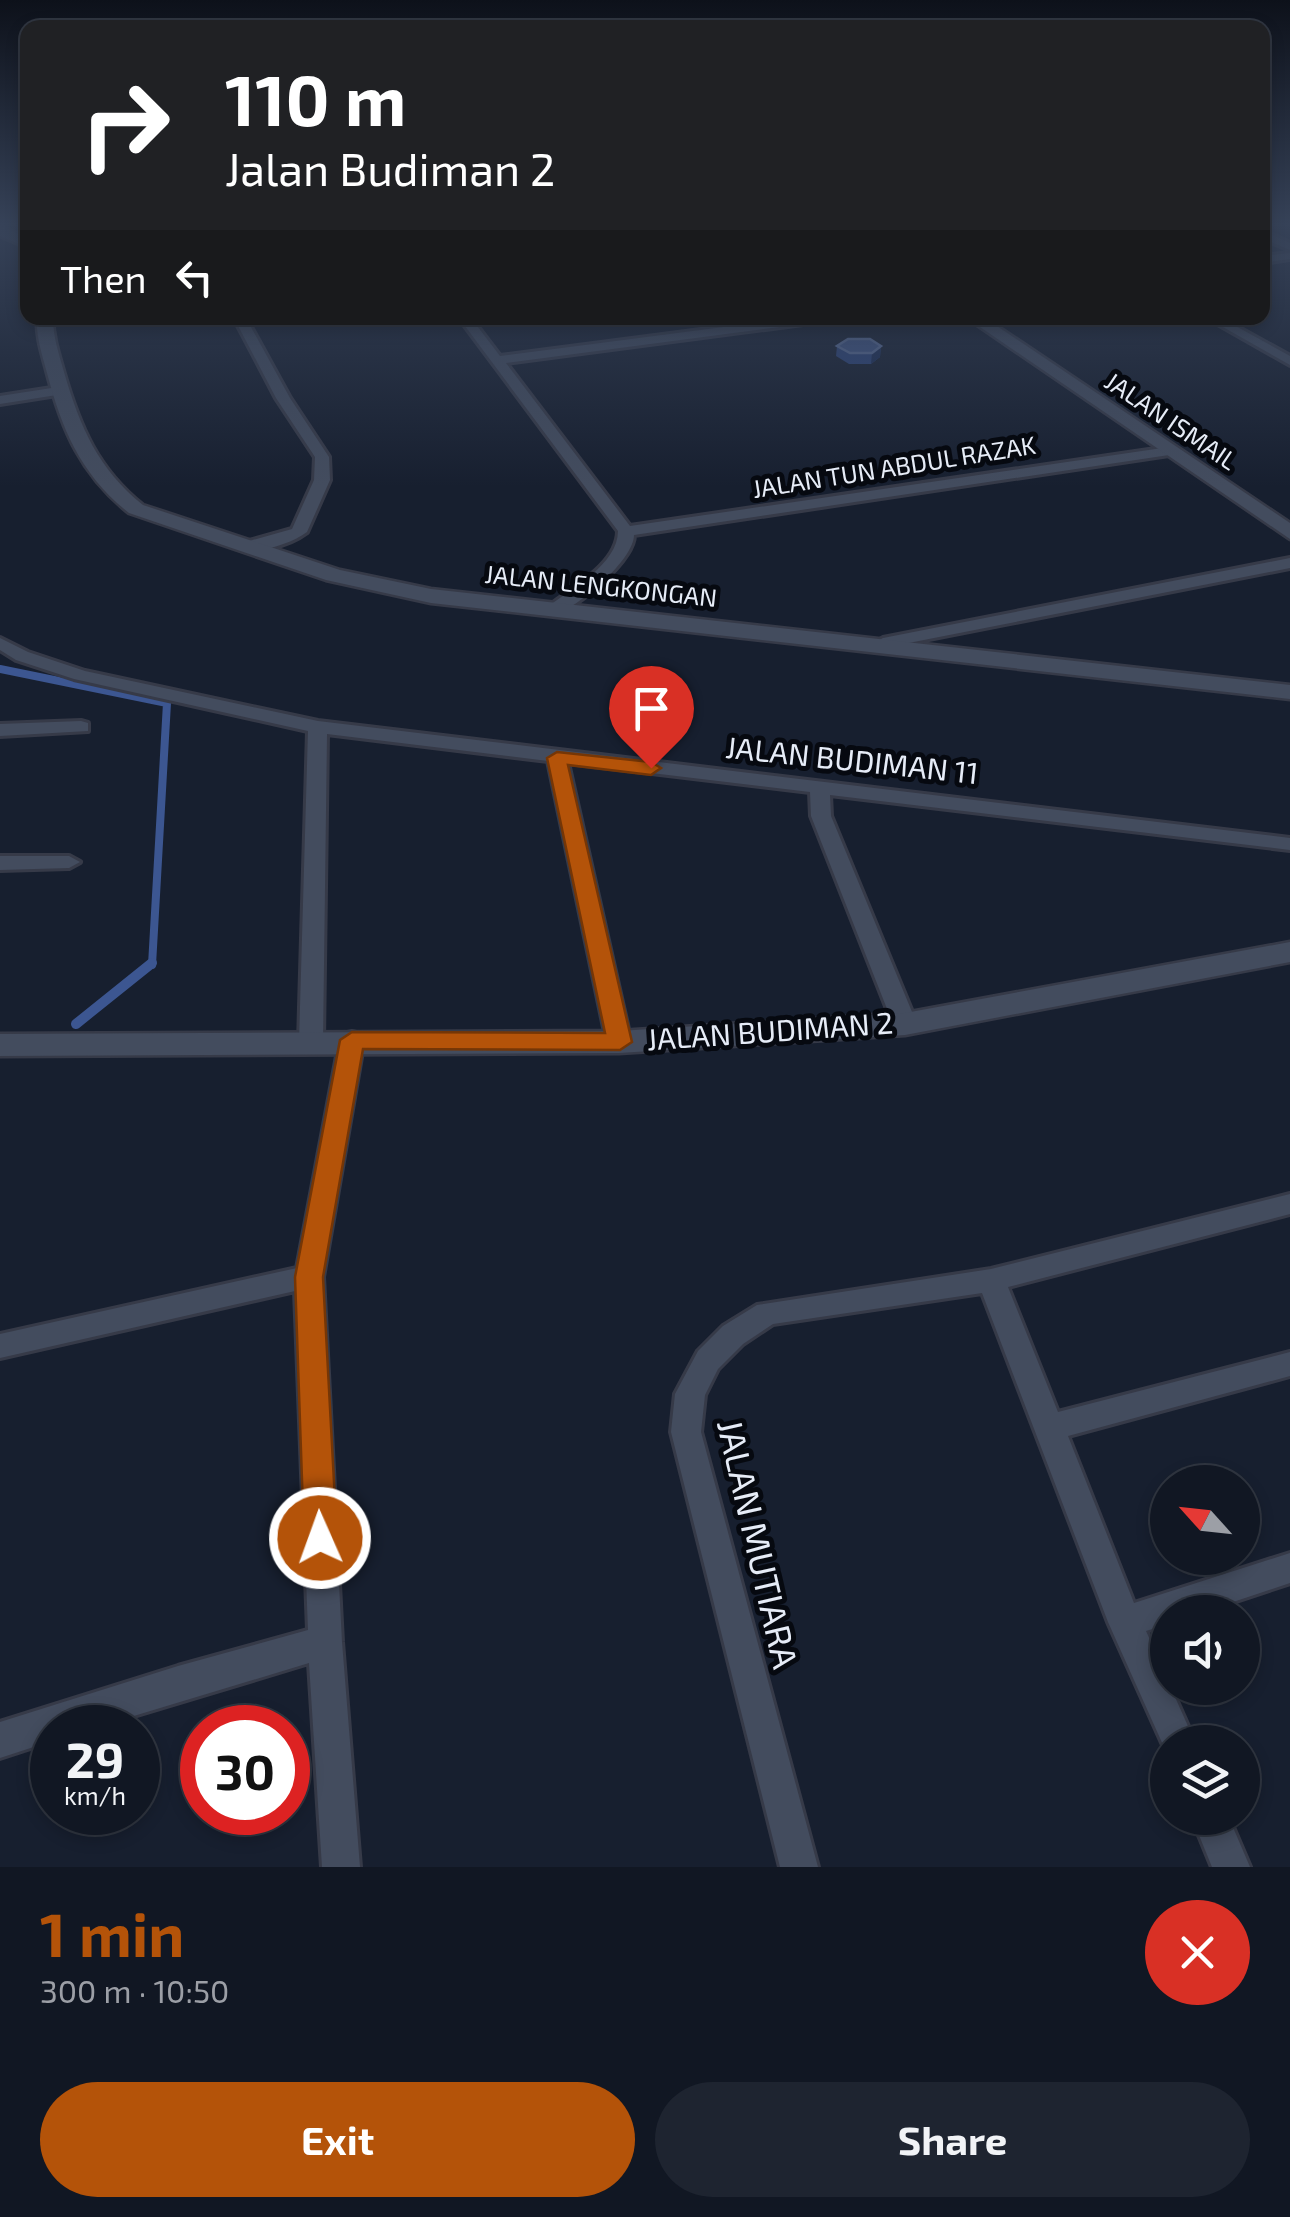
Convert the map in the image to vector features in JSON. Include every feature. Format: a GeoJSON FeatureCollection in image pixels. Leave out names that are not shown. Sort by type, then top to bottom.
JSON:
{"type":"FeatureCollection","features":[{"type":"Feature","properties":{"kind":"street","name":"JALAN LENGKONGAN"},"geometry":{"type":"LineString","coordinates":[[44,325],[45,344],[58,391],[78,446],[110,491],[136,510],[356,582],[431,596],[884,643],[1290,692]]}},
{"type":"Feature","properties":{"kind":"street"},"geometry":{"type":"LineString","coordinates":[[244,325],[283,398],[322,457],[322,480],[299,532],[311,566]]}},
{"type":"Feature","properties":{"kind":"street"},"geometry":{"type":"LineString","coordinates":[[470,325],[626,530],[626,543],[612,563],[554,610]]}},
{"type":"Feature","properties":{"kind":"street"},"geometry":{"type":"LineString","coordinates":[[498,360],[765,325]]}},
{"type":"Feature","properties":{"kind":"street","name":"JALAN ISMAIL"},"geometry":{"type":"LineString","coordinates":[[984,325],[1290,532]]}},
{"type":"Feature","properties":{"kind":"street"},"geometry":{"type":"LineString","coordinates":[[1226,325],[1290,361]]}},
{"type":"Feature","properties":{"kind":"street"},"geometry":{"type":"LineString","coordinates":[[0,400],[58,391]]}},
{"type":"Feature","properties":{"kind":"street","name":"JALAN TUN ABDUL RAZAK"},"geometry":{"type":"LineString","coordinates":[[626,530],[1169,451]]}},
{"type":"Feature","properties":{"kind":"street"},"geometry":{"type":"LineString","coordinates":[[243,544],[273,542],[299,532]]}},
{"type":"Feature","properties":{"kind":"street"},"geometry":{"type":"LineString","coordinates":[[884,643],[1290,563]]}},
{"type":"Feature","properties":{"kind":"street","name":"JALAN BUDIMAN 11"},"geometry":{"type":"LineString","coordinates":[[0,643],[22,656],[80,675],[318,726],[1290,844]]}},
{"type":"Feature","properties":{"kind":"street"},"geometry":{"type":"LineString","coordinates":[[311,1042],[318,726]]}},
{"type":"Feature","properties":{"kind":"street"},"geometry":{"type":"LineString","coordinates":[[0,730],[81,727]]}},
{"type":"Feature","properties":{"kind":"street"},"geometry":{"type":"LineString","coordinates":[[557,758],[620,1042]]}},
{"type":"Feature","properties":{"kind":"street"},"geometry":{"type":"LineString","coordinates":[[820,788],[821,816],[905,1024]]}},
{"type":"Feature","properties":{"kind":"street"},"geometry":{"type":"LineString","coordinates":[[0,864],[69,862]]}},
{"type":"Feature","properties":{"kind":"street","name":"JALAN BUDIMAN 2"},"geometry":{"type":"LineString","coordinates":[[7,1044],[620,1042],[905,1024],[1290,952]]}},
{"type":"Feature","properties":{"kind":"street"},"geometry":{"type":"LineString","coordinates":[[340,1867],[325,1642],[309,1277],[352,1040]]}},
{"type":"Feature","properties":{"kind":"street","name":"JALAN MUTIARA"},"geometry":{"type":"LineString","coordinates":[[799,1867],[686,1432],[690,1394],[708,1360],[733,1336],[767,1313],[991,1280],[1290,1204]]}},
{"type":"Feature","properties":{"kind":"street"},"geometry":{"type":"LineString","coordinates":[[0,1346],[309,1277]]}},
{"type":"Feature","properties":{"kind":"street"},"geometry":{"type":"LineString","coordinates":[[991,1280],[1125,1622],[1170,1725]]}},
{"type":"Feature","properties":{"kind":"street"},"geometry":{"type":"LineString","coordinates":[[1048,1428],[1290,1364]]}},
{"type":"Feature","properties":{"kind":"street"},"geometry":{"type":"LineString","coordinates":[[1125,1622],[1290,1568]]}},
{"type":"Feature","properties":{"kind":"street"},"geometry":{"type":"LineString","coordinates":[[0,1740],[178,1683],[325,1642]]}},
{"type":"Feature","properties":{"kind":"street"},"geometry":{"type":"LineString","coordinates":[[1217,1835],[1231,1867]]}},
{"type":"Feature","properties":{"kind":"building"},"geometry":{"type":"Polygon","coordinates":[[[848,339],[870,339],[881,346],[872,353],[850,353],[837,346],[848,339]]]}},
{"type":"Feature","properties":{"kind":"waterway"},"geometry":{"type":"LineString","coordinates":[[0,669],[167,703],[152,965]]}},
{"type":"Feature","properties":{"kind":"waterway"},"geometry":{"type":"LineString","coordinates":[[76,1024],[152,963]]}},
{"type":"Feature","properties":{"kind":"route"},"geometry":{"type":"LineString","coordinates":[[320,1538],[309,1277],[352,1040],[620,1042],[557,758],[651,768]]}}]}
